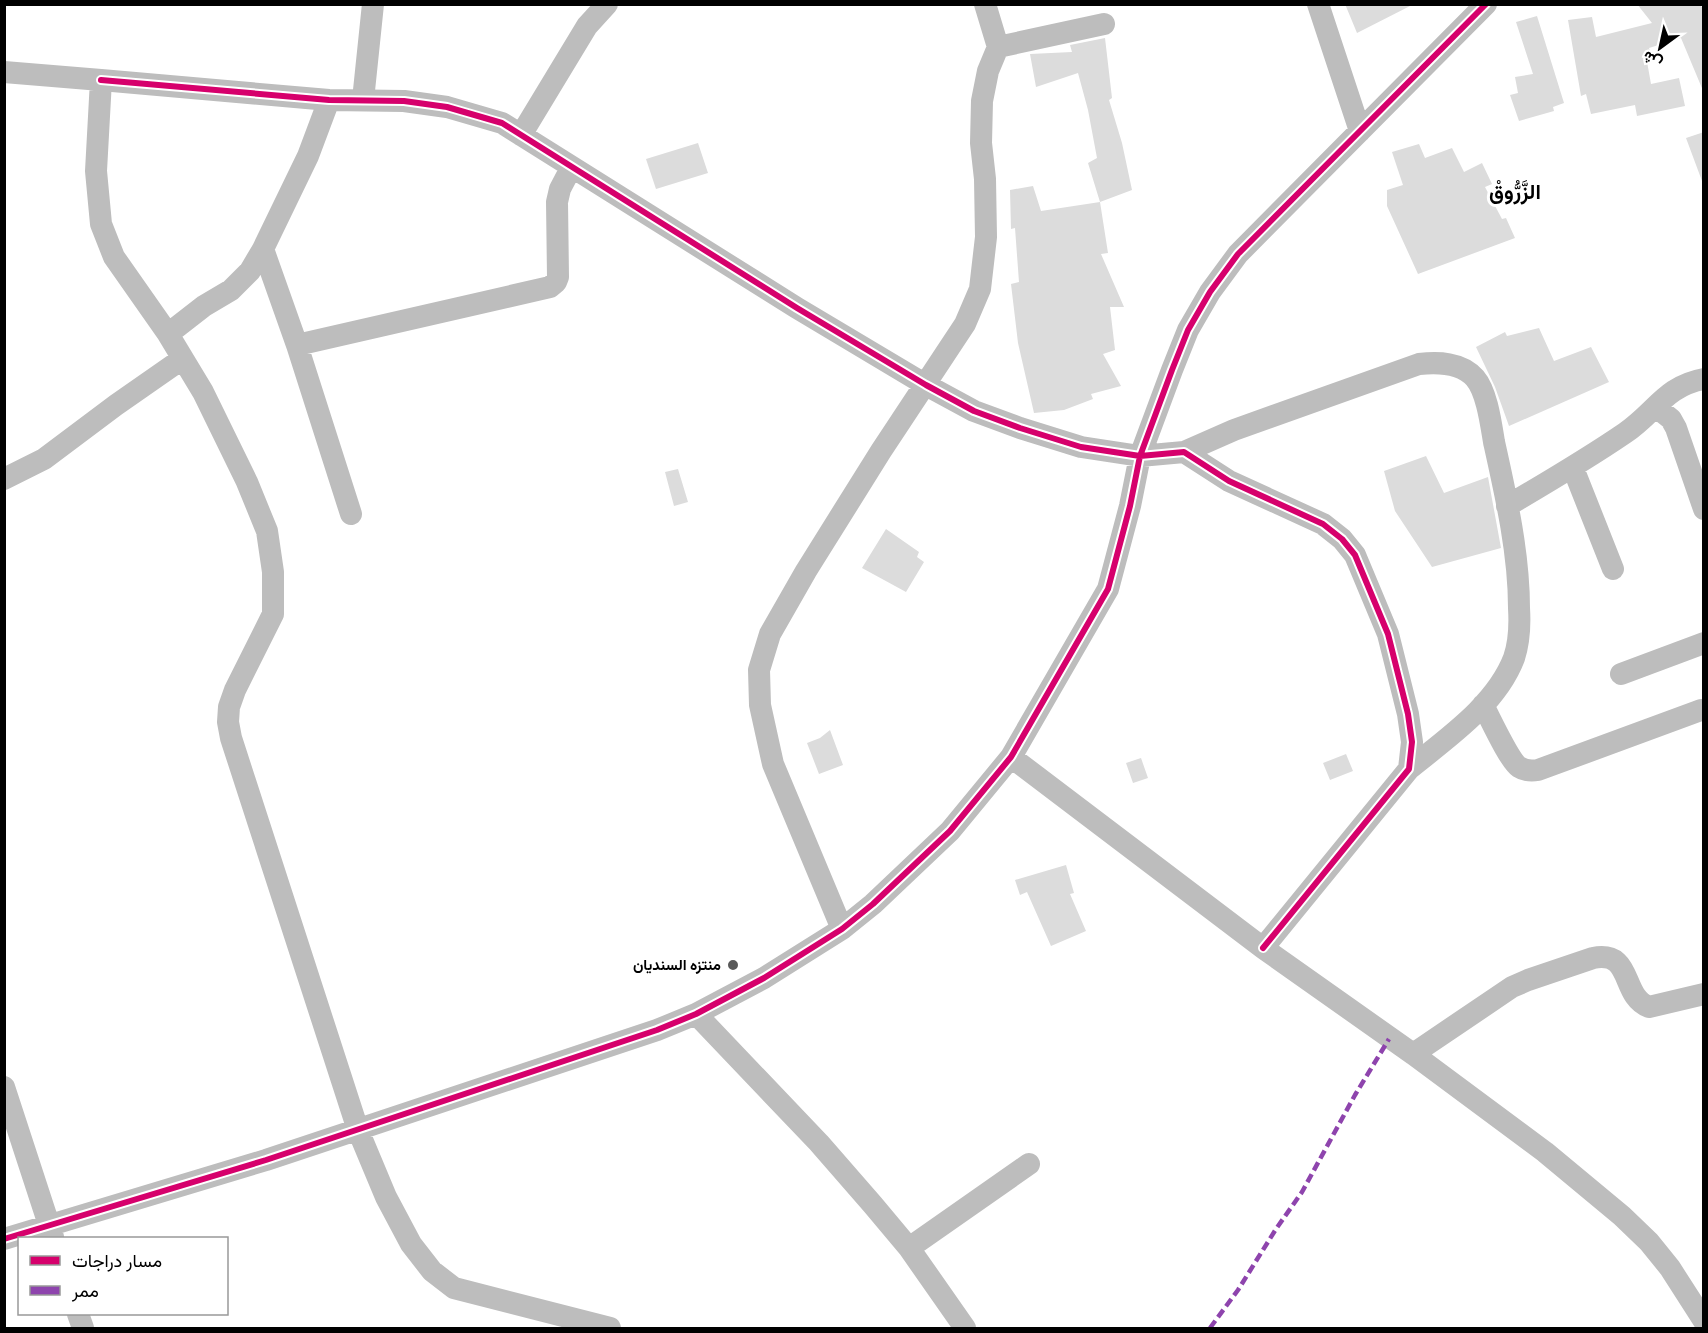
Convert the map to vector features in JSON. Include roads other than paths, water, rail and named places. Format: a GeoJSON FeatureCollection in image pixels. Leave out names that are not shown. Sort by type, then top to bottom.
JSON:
{"type":"FeatureCollection","features":[{"type":"Feature","properties":{"kind":"street"},"geometry":{"type":"LineString","coordinates":[[363,100],[373,4]]}},
{"type":"Feature","properties":{"kind":"street"},"geometry":{"type":"LineString","coordinates":[[520,135],[587,26],[607,4]]}},
{"type":"Feature","properties":{"kind":"street"},"geometry":{"type":"LineString","coordinates":[[842,930],[773,764],[760,705],[759,670],[770,634],[806,571],[881,451],[965,324],[980,289],[986,237],[985,179],[981,143],[982,101],[988,71],[998,47],[985,4]]}},
{"type":"Feature","properties":{"kind":"street"},"geometry":{"type":"LineString","coordinates":[[1318,4],[1360,131]]}},
{"type":"Feature","properties":{"kind":"street"},"geometry":{"type":"LineString","coordinates":[[4,1239],[51,1232],[244,1166],[619,1044],[696,1014],[764,978],[842,930],[950,831],[1011,757],[1108,589],[1130,506],[1140,456],[1188,330],[1210,292],[1238,254],[1486,4]]}},
{"type":"Feature","properties":{"kind":"street"},"geometry":{"type":"LineString","coordinates":[[998,47],[1104,24]]}},
{"type":"Feature","properties":{"kind":"street"},"geometry":{"type":"LineString","coordinates":[[4,72],[329,100],[404,101],[447,107],[502,123],[797,308],[926,385],[974,411],[1081,447],[1140,456],[1184,452],[1234,430],[1419,364],[1440,362],[1459,368],[1475,378],[1486,401],[1508,506],[1520,609],[1514,656],[1503,680],[1483,705],[1448,738],[1409,769],[1263,948]]}},
{"type":"Feature","properties":{"kind":"street"},"geometry":{"type":"LineString","coordinates":[[101,80],[96,171],[101,224],[114,257],[168,334],[203,392],[247,482],[267,531],[273,572],[273,614],[235,690],[229,707],[228,722],[237,760],[358,1130],[391,1206],[411,1244],[432,1271],[454,1288],[610,1329]]}},
{"type":"Feature","properties":{"kind":"street"},"geometry":{"type":"LineString","coordinates":[[168,334],[204,306],[231,290],[250,272],[308,156],[329,100]]}},
{"type":"Feature","properties":{"kind":"street"},"geometry":{"type":"LineString","coordinates":[[297,345],[553,285],[558,277],[556,202],[571,168]]}},
{"type":"Feature","properties":{"kind":"street"},"geometry":{"type":"LineString","coordinates":[[263,249],[297,345],[351,514]]}},
{"type":"Feature","properties":{"kind":"street"},"geometry":{"type":"LineString","coordinates":[[4,479],[44,459],[182,359]]}},
{"type":"Feature","properties":{"kind":"street"},"geometry":{"type":"LineString","coordinates":[[1508,506],[1573,468],[1628,431],[1673,390],[1683,384],[1704,379]]}},
{"type":"Feature","properties":{"kind":"street"},"geometry":{"type":"LineString","coordinates":[[1656,407],[1671,419],[1676,428],[1704,509]]}},
{"type":"Feature","properties":{"kind":"street"},"geometry":{"type":"LineString","coordinates":[[1184,452],[1229,481],[1323,524],[1342,539],[1355,555],[1388,634],[1408,714],[1412,742],[1409,769]]}},
{"type":"Feature","properties":{"kind":"street"},"geometry":{"type":"LineString","coordinates":[[1573,468],[1613,569]]}},
{"type":"Feature","properties":{"kind":"street"},"geometry":{"type":"LineString","coordinates":[[1621,674],[1704,643]]}},
{"type":"Feature","properties":{"kind":"street"},"geometry":{"type":"LineString","coordinates":[[1483,705],[1511,757],[1518,767],[1529,771],[1538,770],[1701,710]]}},
{"type":"Feature","properties":{"kind":"street"},"geometry":{"type":"LineString","coordinates":[[1011,757],[1263,948],[1413,1054],[1545,1152],[1622,1216],[1649,1242],[1670,1268],[1704,1321]]}},
{"type":"Feature","properties":{"kind":"street"},"geometry":{"type":"LineString","coordinates":[[1413,1054],[1512,987],[1602,956],[1623,966],[1634,997],[1640,1004],[1648,1007],[1704,994]]}},
{"type":"Feature","properties":{"kind":"street"},"geometry":{"type":"LineString","coordinates":[[696,1014],[819,1143],[909,1248],[965,1329]]}},
{"type":"Feature","properties":{"kind":"street"},"geometry":{"type":"LineString","coordinates":[[4,1087],[51,1232]]}},
{"type":"Feature","properties":{"kind":"street"},"geometry":{"type":"LineString","coordinates":[[909,1248],[1029,1164]]}},
{"type":"Feature","properties":{"kind":"place","name":"منتزه السنديان"},"geometry":{"type":"Point","coordinates":[733,965]}},
{"type":"Feature","properties":{"kind":"district","name":"الزَّرُّوقْ"},"geometry":{"type":"Point","coordinates":[1515,192]}}]}
